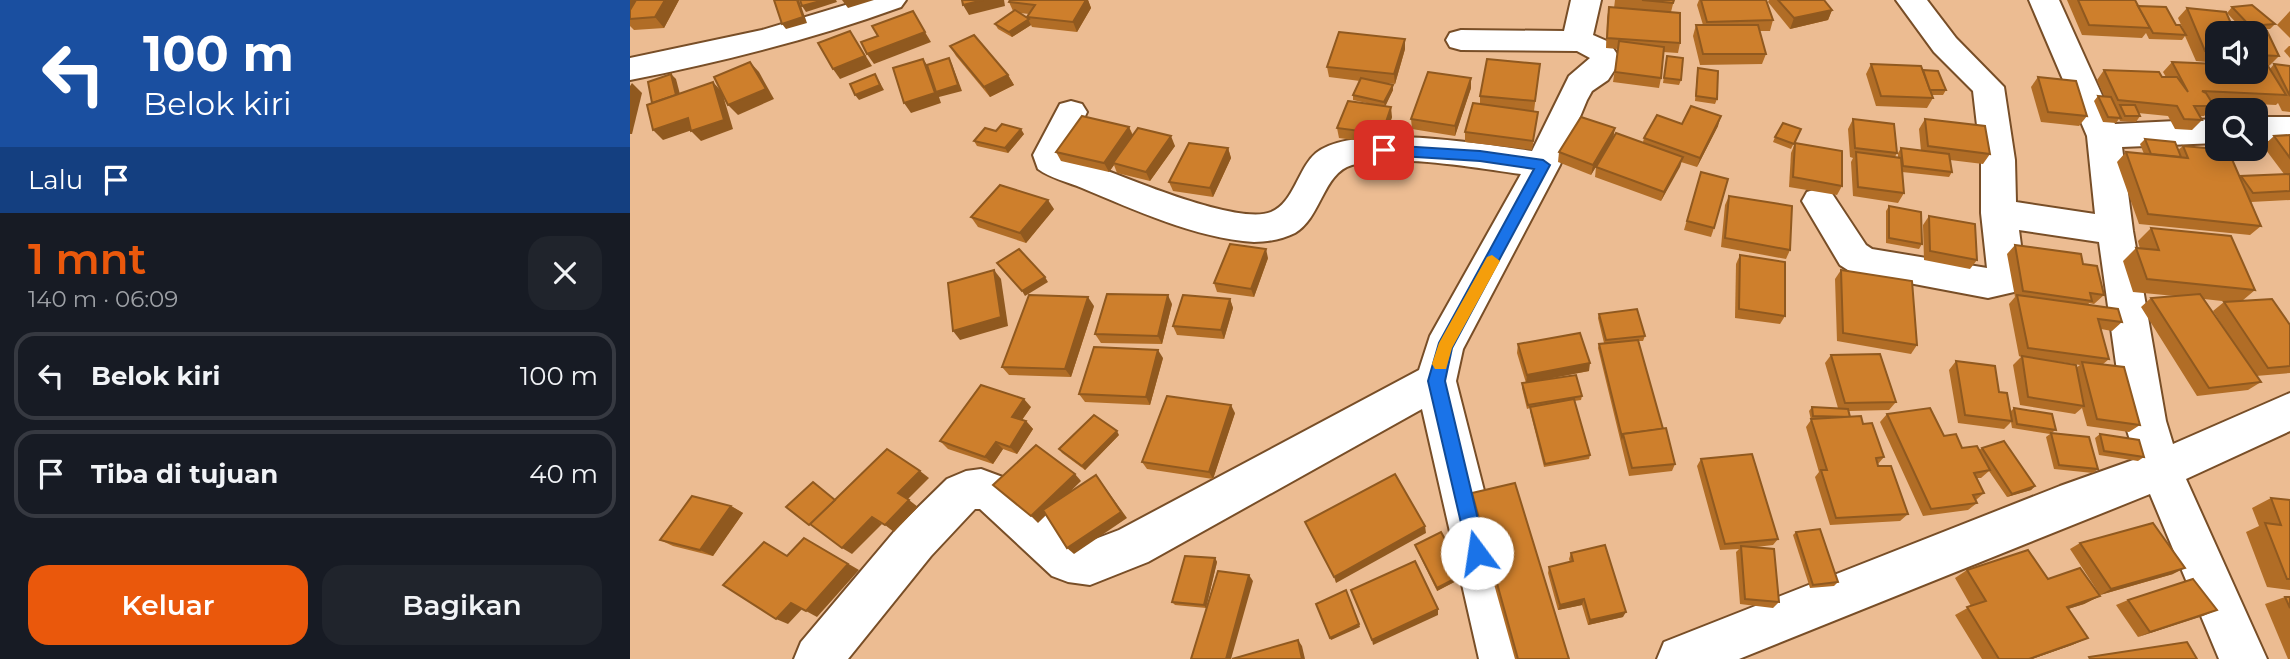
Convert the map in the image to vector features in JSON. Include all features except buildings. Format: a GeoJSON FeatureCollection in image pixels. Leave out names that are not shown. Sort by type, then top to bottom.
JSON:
{"type":"FeatureCollection","features":[{"type":"Feature","properties":{"kind":"street"},"geometry":{"type":"LineString","coordinates":[[630,69],[710,54],[860,12],[891,0]]}},
{"type":"Feature","properties":{"kind":"street"},"geometry":{"type":"LineString","coordinates":[[1577,41],[1586,0]]}},
{"type":"Feature","properties":{"kind":"street"},"geometry":{"type":"LineString","coordinates":[[1819,201],[1853,255],[1864,262],[1988,283],[2001,281],[2006,276],[1999,213],[1998,160],[1988,87],[1945,45],[1911,0]]}},
{"type":"Feature","properties":{"kind":"street"},"geometry":{"type":"LineString","coordinates":[[2044,0],[2104,136],[2115,231],[2145,421],[2161,470],[2243,659]]}},
{"type":"Feature","properties":{"kind":"street"},"geometry":{"type":"LineString","coordinates":[[1461,40],[1577,41],[1590,43],[1603,53],[1605,60],[1597,72],[1580,85],[1555,132],[1543,165],[1444,348],[1436,381],[1503,659]]}},
{"type":"Feature","properties":{"kind":"street"},"geometry":{"type":"LineString","coordinates":[[1071,112],[1050,155],[1050,160],[1054,163],[1171,209],[1253,228],[1276,226],[1289,219],[1318,173],[1331,159],[1346,152],[1422,152],[1480,156],[1543,165]]}},
{"type":"Feature","properties":{"kind":"street"},"geometry":{"type":"LineString","coordinates":[[2268,129],[2290,129]]}},
{"type":"Feature","properties":{"kind":"street"},"geometry":{"type":"LineString","coordinates":[[2104,136],[2205,132]]}},
{"type":"Feature","properties":{"kind":"street"},"geometry":{"type":"LineString","coordinates":[[1999,213],[2115,231]]}},
{"type":"Feature","properties":{"kind":"street"},"geometry":{"type":"LineString","coordinates":[[818,659],[915,541],[962,493],[985,489],[993,493],[1068,560],[1090,562],[1108,558],[1436,381]]}},
{"type":"Feature","properties":{"kind":"street"},"geometry":{"type":"LineString","coordinates":[[1681,659],[2060,507],[2161,470],[2290,411]]}},
{"type":"Feature","properties":{"kind":"slow traffic"},"geometry":{"type":"LineString","coordinates":[[1441,364],[1444,348],[1492,261]]}},
{"type":"Feature","properties":{"kind":"route"},"geometry":{"type":"LineString","coordinates":[[1384,150],[1480,156],[1543,165],[1444,348],[1436,381],[1477,553]]}}]}
